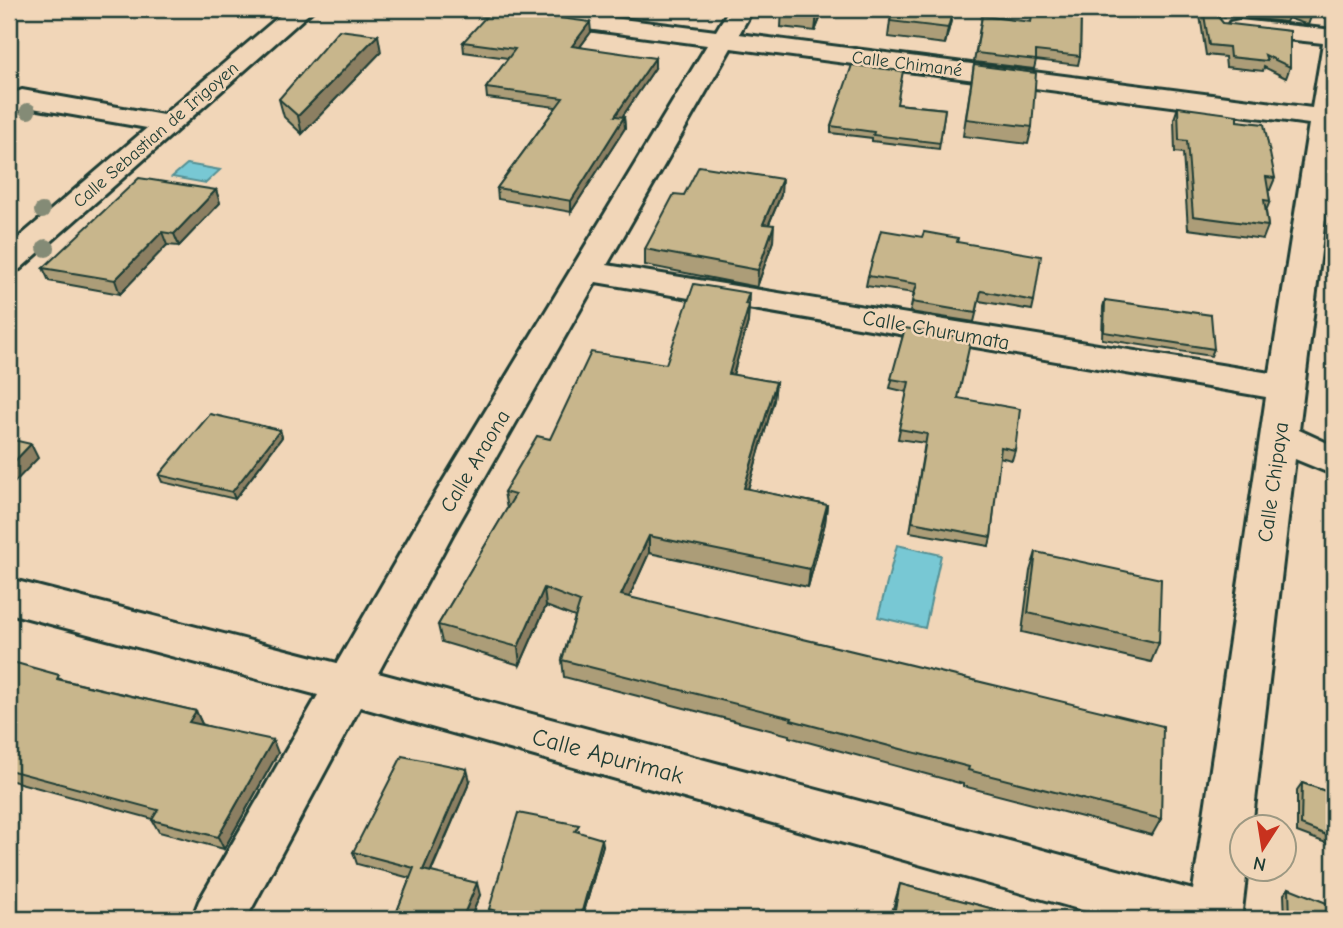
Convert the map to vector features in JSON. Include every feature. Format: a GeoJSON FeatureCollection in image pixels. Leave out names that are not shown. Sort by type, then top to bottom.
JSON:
{"type":"FeatureCollection","features":[{"type":"Feature","properties":{"kind":"street","name":"Calle Sebastian de Irigoyen"},"geometry":{"type":"LineString","coordinates":[[9,262],[302,9]]}},
{"type":"Feature","properties":{"kind":"street","name":"Calle Chimané"},"geometry":{"type":"LineString","coordinates":[[489,9],[1326,118]]}},
{"type":"Feature","properties":{"kind":"street","name":"Calle Araona"},"geometry":{"type":"LineString","coordinates":[[218,919],[434,530],[741,9]]}},
{"type":"Feature","properties":{"kind":"street"},"geometry":{"type":"LineString","coordinates":[[1229,26],[1334,37]]}},
{"type":"Feature","properties":{"kind":"street","name":"Calle Chipaya"},"geometry":{"type":"LineString","coordinates":[[1215,919],[1286,388],[1327,155],[1326,118],[1334,48]]}},
{"type":"Feature","properties":{"kind":"street"},"geometry":{"type":"LineString","coordinates":[[9,107],[22,98],[169,124]]}},
{"type":"Feature","properties":{"kind":"street","name":"Calle Churumata"},"geometry":{"type":"LineString","coordinates":[[587,271],[1286,388]]}},
{"type":"Feature","properties":{"kind":"street"},"geometry":{"type":"LineString","coordinates":[[1279,436],[1334,462]]}},
{"type":"Feature","properties":{"kind":"street","name":"Calle Apurimak"},"geometry":{"type":"LineString","coordinates":[[9,596],[350,685],[1205,919]]}},
{"type":"Feature","properties":{"kind":"water"},"geometry":{"type":"Polygon","coordinates":[[[187,164],[220,170],[206,183],[172,177],[187,164]]]}},
{"type":"Feature","properties":{"kind":"water"},"geometry":{"type":"Polygon","coordinates":[[[897,545],[941,555],[925,628],[878,617],[897,545]]]}},
{"type":"Feature","properties":{"kind":"building"},"geometry":{"type":"Polygon","coordinates":[[[493,9],[590,22],[572,46],[655,58],[615,116],[624,117],[571,201],[497,188],[563,98],[486,88],[515,49],[463,42],[493,9]]]}},
{"type":"Feature","properties":{"kind":"building"},"geometry":{"type":"Polygon","coordinates":[[[782,9],[818,9],[817,13],[782,9]]]}},
{"type":"Feature","properties":{"kind":"building"},"geometry":{"type":"Polygon","coordinates":[[[894,9],[953,9],[948,28],[890,21],[894,9]]]}},
{"type":"Feature","properties":{"kind":"building"},"geometry":{"type":"Polygon","coordinates":[[[1046,9],[1081,9],[1080,56],[1036,51],[1036,60],[976,53],[982,16],[1031,22],[1032,16],[1045,17],[1046,9]]]}},
{"type":"Feature","properties":{"kind":"building"},"geometry":{"type":"Polygon","coordinates":[[[1203,9],[1223,9],[1218,17],[1223,23],[1290,31],[1290,67],[1265,55],[1267,61],[1230,57],[1229,47],[1209,45],[1203,9]]]}},
{"type":"Feature","properties":{"kind":"building"},"geometry":{"type":"Polygon","coordinates":[[[1257,9],[1290,9],[1290,12],[1257,9]]]}},
{"type":"Feature","properties":{"kind":"building"},"geometry":{"type":"Polygon","coordinates":[[[1295,9],[1310,9],[1312,14],[1295,9]]]}},
{"type":"Feature","properties":{"kind":"building"},"geometry":{"type":"Polygon","coordinates":[[[339,30],[378,35],[298,116],[279,99],[339,30]]]}},
{"type":"Feature","properties":{"kind":"building"},"geometry":{"type":"Polygon","coordinates":[[[852,65],[903,71],[897,104],[945,109],[940,143],[873,135],[874,132],[831,126],[852,65]]]}},
{"type":"Feature","properties":{"kind":"building"},"geometry":{"type":"Polygon","coordinates":[[[974,65],[1036,73],[1032,127],[966,119],[974,65]]]}},
{"type":"Feature","properties":{"kind":"building"},"geometry":{"type":"Polygon","coordinates":[[[1178,107],[1237,115],[1237,121],[1264,124],[1275,178],[1266,177],[1270,201],[1264,200],[1268,226],[1193,216],[1187,141],[1179,140],[1178,107]]]}},
{"type":"Feature","properties":{"kind":"building"},"geometry":{"type":"Polygon","coordinates":[[[699,166],[782,179],[763,224],[774,225],[758,270],[645,249],[674,194],[684,195],[699,166]]]}},
{"type":"Feature","properties":{"kind":"building"},"geometry":{"type":"Polygon","coordinates":[[[139,178],[216,190],[174,234],[162,232],[115,280],[43,268],[139,178]]]}},
{"type":"Feature","properties":{"kind":"building"},"geometry":{"type":"Polygon","coordinates":[[[881,230],[922,237],[924,232],[958,238],[957,242],[1041,256],[1034,301],[981,291],[976,313],[912,302],[917,284],[868,276],[881,230]]]}},
{"type":"Feature","properties":{"kind":"building"},"geometry":{"type":"Polygon","coordinates":[[[694,284],[749,293],[745,304],[749,305],[729,374],[776,382],[744,488],[827,505],[810,569],[649,536],[621,595],[1163,726],[1161,819],[968,770],[969,767],[791,720],[792,718],[562,660],[580,602],[544,588],[518,647],[438,625],[515,495],[504,492],[537,436],[550,439],[591,352],[666,364],[694,284]]]}},
{"type":"Feature","properties":{"kind":"building"},"geometry":{"type":"Polygon","coordinates":[[[1105,300],[1211,315],[1214,349],[1104,332],[1105,300]]]}},
{"type":"Feature","properties":{"kind":"building"},"geometry":{"type":"Polygon","coordinates":[[[905,328],[971,339],[958,398],[1020,409],[1015,450],[1001,447],[991,537],[912,522],[927,434],[899,429],[909,382],[891,379],[905,328]]]}},
{"type":"Feature","properties":{"kind":"building"},"geometry":{"type":"Polygon","coordinates":[[[210,414],[280,430],[232,492],[159,475],[210,414]]]}},
{"type":"Feature","properties":{"kind":"building"},"geometry":{"type":"Polygon","coordinates":[[[9,439],[31,444],[9,467],[9,439]]]}},
{"type":"Feature","properties":{"kind":"building"},"geometry":{"type":"Polygon","coordinates":[[[1036,552],[1161,579],[1159,643],[1028,613],[1036,552]]]}},
{"type":"Feature","properties":{"kind":"building"},"geometry":{"type":"Polygon","coordinates":[[[9,661],[59,675],[57,679],[196,711],[189,722],[273,740],[218,837],[152,820],[158,810],[9,770],[9,661]]]}},
{"type":"Feature","properties":{"kind":"building"},"geometry":{"type":"Polygon","coordinates":[[[402,756],[467,769],[423,870],[477,883],[462,919],[394,919],[414,868],[353,852],[402,756]]]}},
{"type":"Feature","properties":{"kind":"building"},"geometry":{"type":"Polygon","coordinates":[[[1302,783],[1334,794],[1334,838],[1301,825],[1302,783]]]}},
{"type":"Feature","properties":{"kind":"building"},"geometry":{"type":"Polygon","coordinates":[[[518,813],[579,825],[575,831],[602,839],[580,918],[550,913],[549,919],[522,919],[489,909],[518,813]]]}},
{"type":"Feature","properties":{"kind":"building"},"geometry":{"type":"Polygon","coordinates":[[[900,884],[1031,919],[893,919],[900,884]]]}},
{"type":"Feature","properties":{"kind":"building"},"geometry":{"type":"Polygon","coordinates":[[[1289,888],[1334,906],[1334,919],[1290,919],[1289,888]]]}}]}
